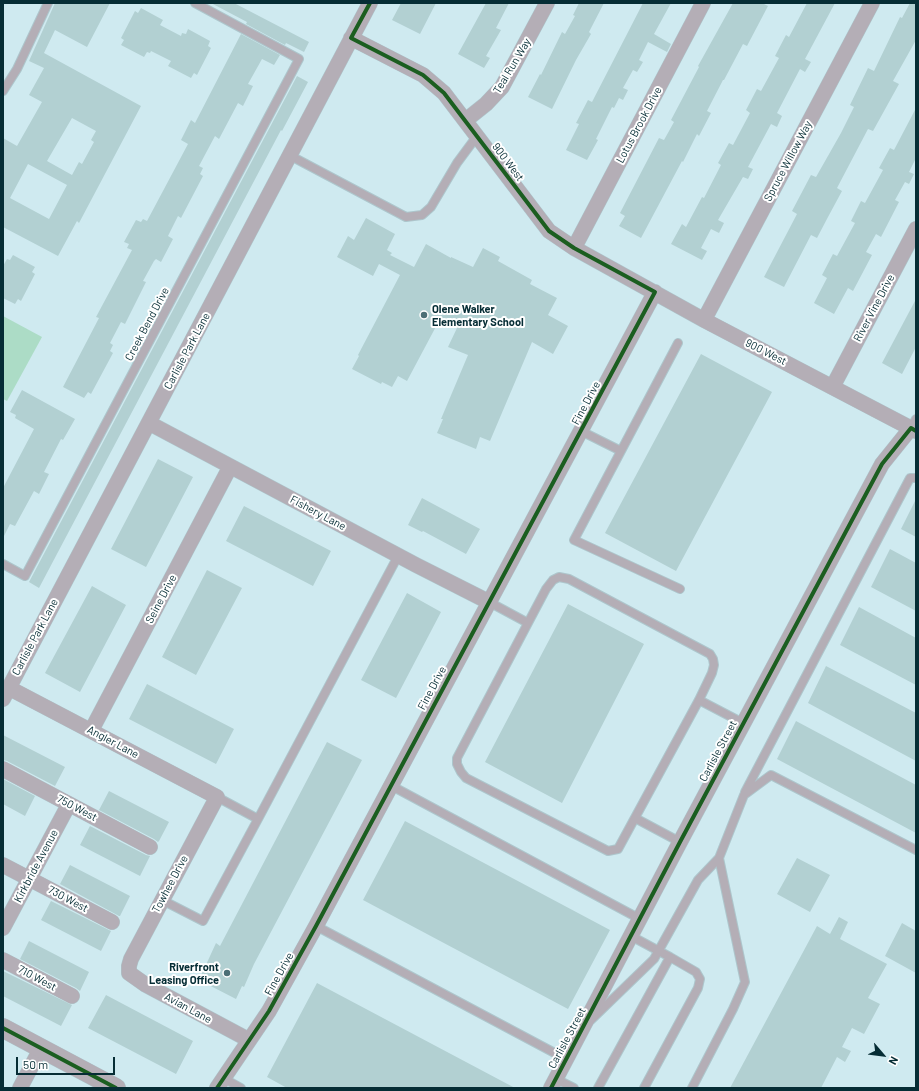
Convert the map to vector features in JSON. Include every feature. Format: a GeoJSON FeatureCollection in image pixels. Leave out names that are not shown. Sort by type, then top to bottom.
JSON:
{"type":"FeatureCollection","features":[{"type":"Feature","properties":{"kind":"street","name":"Carlisle Park Lane"},"geometry":{"type":"LineString","coordinates":[[6,693],[370,3]]}},
{"type":"Feature","properties":{"kind":"street","name":"Teal Run Way"},"geometry":{"type":"LineString","coordinates":[[466,120],[486,104],[502,87],[547,3]]}},
{"type":"Feature","properties":{"kind":"street","name":"Lotus Brook Drive"},"geometry":{"type":"LineString","coordinates":[[574,248],[703,3]]}},
{"type":"Feature","properties":{"kind":"street","name":"Spruce Willow Way"},"geometry":{"type":"LineString","coordinates":[[704,320],[872,3]]}},
{"type":"Feature","properties":{"kind":"street","name":"900 West"},"geometry":{"type":"LineString","coordinates":[[351,38],[423,75],[444,93],[549,231],[574,248],[704,320],[914,426]]}},
{"type":"Feature","properties":{"kind":"street","name":"River Vine Drive"},"geometry":{"type":"LineString","coordinates":[[833,386],[916,229]]}},
{"type":"Feature","properties":{"kind":"street","name":"Fine Drive"},"geometry":{"type":"LineString","coordinates":[[220,1083],[268,1011],[316,926],[655,292]]}},
{"type":"Feature","properties":{"kind":"street","name":"Fishery Lane"},"geometry":{"type":"LineString","coordinates":[[149,423],[398,556],[489,602]]}},
{"type":"Feature","properties":{"kind":"street","name":"Carlisle Street"},"geometry":{"type":"LineString","coordinates":[[553,1083],[882,464],[914,426]]}},
{"type":"Feature","properties":{"kind":"street","name":"Seine Drive"},"geometry":{"type":"LineString","coordinates":[[91,731],[230,466]]}},
{"type":"Feature","properties":{"kind":"street","name":"Angler Lane"},"geometry":{"type":"LineString","coordinates":[[6,693],[91,731],[217,797]]}},
{"type":"Feature","properties":{"kind":"street","name":"750 West"},"geometry":{"type":"LineString","coordinates":[[3,769],[150,847]]}},
{"type":"Feature","properties":{"kind":"street","name":"Towhee Drive"},"geometry":{"type":"LineString","coordinates":[[129,974],[131,959],[217,797]]}},
{"type":"Feature","properties":{"kind":"street","name":"Kirkbride Avenue"},"geometry":{"type":"LineString","coordinates":[[3,928],[69,804]]}},
{"type":"Feature","properties":{"kind":"street","name":"730 West"},"geometry":{"type":"LineString","coordinates":[[3,865],[112,922]]}},
{"type":"Feature","properties":{"kind":"street","name":"710 West"},"geometry":{"type":"LineString","coordinates":[[3,960],[72,996]]}},
{"type":"Feature","properties":{"kind":"street","name":"Avian Lane"},"geometry":{"type":"LineString","coordinates":[[129,974],[146,985],[249,1040]]}},
{"type":"Feature","properties":{"kind":"street"},"geometry":{"type":"LineString","coordinates":[[3,1028],[116,1088]]}},
{"type":"Feature","properties":{"kind":"street"},"geometry":{"type":"LineString","coordinates":[[20,1088],[41,1048]]}},
{"type":"Feature","properties":{"kind":"lane"},"geometry":{"type":"LineString","coordinates":[[3,91],[17,69],[48,3]]}},
{"type":"Feature","properties":{"kind":"lane","name":"Creek Bend Drive"},"geometry":{"type":"LineString","coordinates":[[3,564],[25,576],[299,59],[195,3]]}},
{"type":"Feature","properties":{"kind":"lane"},"geometry":{"type":"LineString","coordinates":[[289,155],[406,216],[422,216],[431,207],[457,163],[477,136]]}},
{"type":"Feature","properties":{"kind":"lane"},"geometry":{"type":"LineString","coordinates":[[678,343],[574,540],[680,589]]}},
{"type":"Feature","properties":{"kind":"lane"},"geometry":{"type":"LineString","coordinates":[[581,430],[621,451]]}},
{"type":"Feature","properties":{"kind":"lane"},"geometry":{"type":"LineString","coordinates":[[581,1031],[654,959],[698,880],[720,858],[744,795],[910,478],[916,478]]}},
{"type":"Feature","properties":{"kind":"lane"},"geometry":{"type":"LineString","coordinates":[[162,900],[204,921],[398,556]]}},
{"type":"Feature","properties":{"kind":"lane"},"geometry":{"type":"LineString","coordinates":[[559,577],[568,579],[710,654],[713,659],[713,669],[699,700],[618,849],[608,851],[466,778],[457,764],[457,758],[546,589],[553,580],[559,577]]}},
{"type":"Feature","properties":{"kind":"lane"},"geometry":{"type":"LineString","coordinates":[[489,602],[528,624]]}},
{"type":"Feature","properties":{"kind":"lane"},"geometry":{"type":"LineString","coordinates":[[699,700],[743,723]]}},
{"type":"Feature","properties":{"kind":"lane"},"geometry":{"type":"LineString","coordinates":[[744,795],[771,775],[916,850]]}},
{"type":"Feature","properties":{"kind":"lane"},"geometry":{"type":"LineString","coordinates":[[390,786],[640,919]]}},
{"type":"Feature","properties":{"kind":"lane"},"geometry":{"type":"LineString","coordinates":[[217,797],[258,819]]}},
{"type":"Feature","properties":{"kind":"lane"},"geometry":{"type":"LineString","coordinates":[[635,818],[680,842]]}},
{"type":"Feature","properties":{"kind":"lane"},"geometry":{"type":"LineString","coordinates":[[692,1088],[733,1009],[744,982],[720,858]]}},
{"type":"Feature","properties":{"kind":"lane"},"geometry":{"type":"LineString","coordinates":[[316,926],[566,1059]]}},
{"type":"Feature","properties":{"kind":"lane"},"geometry":{"type":"LineString","coordinates":[[631,936],[696,972],[700,979],[698,988],[644,1088]]}},
{"type":"Feature","properties":{"kind":"lane"},"geometry":{"type":"LineString","coordinates":[[598,1088],[670,957]]}},
{"type":"Feature","properties":{"kind":"lane"},"geometry":{"type":"LineString","coordinates":[[220,1083],[241,1088]]}},
{"type":"Feature","properties":{"kind":"lane"},"geometry":{"type":"LineString","coordinates":[[553,1083],[574,1088]]}},
{"type":"Feature","properties":{"kind":"green space"},"geometry":{"type":"Polygon","coordinates":[[[3,316],[42,337],[7,401],[3,399],[3,316]]]}},
{"type":"Feature","properties":{"kind":"building"},"geometry":{"type":"Polygon","coordinates":[[[55,3],[110,3],[87,47],[55,30],[44,53],[141,106],[79,223],[77,221],[58,256],[3,227],[3,138],[17,146],[42,102],[29,95],[44,68],[29,61],[55,3]],[[72,118],[47,161],[72,175],[79,162],[82,164],[94,142],[91,140],[96,131],[72,118]],[[28,164],[10,198],[49,219],[67,185],[28,164]]]}},
{"type":"Feature","properties":{"kind":"building"},"geometry":{"type":"Polygon","coordinates":[[[211,3],[234,3],[309,42],[304,52],[286,43],[285,45],[246,24],[247,22],[211,3]]]}},
{"type":"Feature","properties":{"kind":"building"},"geometry":{"type":"Polygon","coordinates":[[[401,3],[436,3],[420,34],[392,20],[401,3]]]}},
{"type":"Feature","properties":{"kind":"building"},"geometry":{"type":"Polygon","coordinates":[[[486,3],[509,3],[496,28],[501,30],[486,56],[490,58],[484,68],[458,54],[486,3]]]}},
{"type":"Feature","properties":{"kind":"building"},"geometry":{"type":"Polygon","coordinates":[[[579,3],[604,3],[589,32],[591,34],[576,60],[552,109],[528,97],[540,74],[541,75],[562,32],[565,34],[575,16],[573,15],[579,3]]]}},
{"type":"Feature","properties":{"kind":"building"},"geometry":{"type":"Polygon","coordinates":[[[643,3],[671,3],[654,34],[671,44],[667,52],[648,42],[639,60],[643,62],[637,72],[633,70],[623,88],[628,90],[623,100],[619,98],[614,108],[612,107],[596,139],[598,140],[587,160],[566,150],[579,124],[576,123],[588,100],[592,102],[643,3]]]}},
{"type":"Feature","properties":{"kind":"building"},"geometry":{"type":"Polygon","coordinates":[[[733,3],[762,3],[768,6],[747,46],[743,44],[723,80],[707,111],[711,113],[699,136],[697,134],[641,238],[619,226],[625,216],[620,213],[659,138],[664,140],[674,122],[671,120],[699,67],[698,66],[733,3]]]}},
{"type":"Feature","properties":{"kind":"building"},"geometry":{"type":"Polygon","coordinates":[[[807,3],[835,3],[805,59],[811,62],[805,72],[800,69],[777,113],[782,116],[777,127],[771,124],[748,167],[753,169],[748,179],[743,177],[718,220],[724,223],[719,233],[711,229],[701,248],[707,251],[702,260],[671,244],[682,224],[686,227],[702,197],[704,198],[721,165],[718,163],[729,143],[733,145],[750,113],[746,110],[757,89],[761,91],[779,58],[775,56],[786,35],[789,37],[807,3]]]}},
{"type":"Feature","properties":{"kind":"building"},"geometry":{"type":"Polygon","coordinates":[[[910,3],[916,3],[916,40],[893,81],[899,84],[873,131],[868,129],[837,188],[842,191],[817,238],[811,235],[784,287],[764,277],[797,214],[792,211],[811,175],[816,177],[841,133],[854,107],[850,105],[868,68],[874,71],[900,17],[902,18],[910,3]]]}},
{"type":"Feature","properties":{"kind":"building"},"geometry":{"type":"Polygon","coordinates":[[[141,8],[163,20],[160,25],[181,36],[182,33],[186,34],[188,29],[210,41],[208,46],[211,48],[197,75],[194,73],[191,78],[168,66],[171,61],[151,51],[150,53],[147,52],[144,57],[121,45],[124,40],[121,38],[135,11],[138,13],[141,8]]]}},
{"type":"Feature","properties":{"kind":"building"},"geometry":{"type":"Polygon","coordinates":[[[241,34],[280,55],[274,65],[262,59],[248,84],[253,86],[243,106],[238,103],[219,139],[215,136],[199,166],[203,168],[200,174],[203,176],[181,218],[178,216],[168,236],[173,239],[161,262],[156,259],[154,261],[143,281],[146,282],[125,324],[121,322],[110,343],[113,345],[110,351],[113,353],[91,394],[88,392],[84,398],[63,387],[99,318],[96,317],[132,250],[127,248],[129,244],[124,242],[136,220],[141,222],[143,219],[147,221],[188,144],[181,140],[191,120],[195,123],[241,34]]]}},
{"type":"Feature","properties":{"kind":"building"},"geometry":{"type":"Polygon","coordinates":[[[297,76],[308,82],[282,131],[281,130],[39,588],[29,582],[297,76]]]}},
{"type":"Feature","properties":{"kind":"building"},"geometry":{"type":"Polygon","coordinates":[[[916,108],[916,158],[909,172],[914,174],[909,184],[905,182],[895,200],[899,202],[881,237],[876,234],[866,252],[872,255],[853,291],[848,288],[834,314],[814,303],[827,278],[822,275],[833,254],[837,256],[855,223],[851,221],[861,201],[865,203],[883,170],[879,168],[890,148],[894,150],[916,108]]]}},
{"type":"Feature","properties":{"kind":"building"},"geometry":{"type":"Polygon","coordinates":[[[366,218],[395,234],[387,250],[392,253],[390,255],[414,267],[426,244],[451,258],[473,267],[483,248],[500,257],[498,261],[532,280],[530,284],[557,298],[548,315],[568,326],[553,354],[532,342],[490,441],[480,437],[476,449],[437,433],[443,419],[441,419],[468,355],[448,347],[457,328],[440,319],[407,381],[398,376],[392,387],[382,382],[381,384],[352,369],[400,275],[379,264],[373,276],[337,257],[348,236],[354,240],[366,218]]]}},
{"type":"Feature","properties":{"kind":"building"},"geometry":{"type":"Polygon","coordinates":[[[13,255],[35,267],[32,272],[35,274],[21,301],[18,299],[15,304],[3,298],[3,266],[7,259],[10,260],[13,255]]]}},
{"type":"Feature","properties":{"kind":"building"},"geometry":{"type":"Polygon","coordinates":[[[916,299],[916,347],[902,374],[882,363],[916,299]]]}},
{"type":"Feature","properties":{"kind":"building"},"geometry":{"type":"Polygon","coordinates":[[[701,354],[772,392],[676,571],[605,533],[701,354]]]}},
{"type":"Feature","properties":{"kind":"building"},"geometry":{"type":"Polygon","coordinates":[[[22,390],[75,419],[63,440],[61,439],[44,472],[49,474],[39,494],[34,491],[15,526],[10,524],[3,538],[3,488],[34,429],[15,418],[16,415],[10,412],[22,390]]]}},
{"type":"Feature","properties":{"kind":"building"},"geometry":{"type":"Polygon","coordinates":[[[158,459],[193,477],[146,567],[111,549],[158,459]]]}},
{"type":"Feature","properties":{"kind":"building"},"geometry":{"type":"Polygon","coordinates":[[[422,498],[480,529],[466,554],[423,531],[422,532],[408,525],[422,498]]]}},
{"type":"Feature","properties":{"kind":"building"},"geometry":{"type":"Polygon","coordinates":[[[916,499],[916,537],[901,529],[916,499]]]}},
{"type":"Feature","properties":{"kind":"building"},"geometry":{"type":"Polygon","coordinates":[[[244,506],[331,551],[313,586],[226,541],[244,506]]]}},
{"type":"Feature","properties":{"kind":"building"},"geometry":{"type":"Polygon","coordinates":[[[890,549],[916,563],[916,611],[871,587],[890,549]]]}},
{"type":"Feature","properties":{"kind":"building"},"geometry":{"type":"Polygon","coordinates":[[[207,570],[242,588],[196,675],[162,657],[207,570]]]}},
{"type":"Feature","properties":{"kind":"building"},"geometry":{"type":"Polygon","coordinates":[[[92,586],[126,605],[80,692],[45,673],[92,586]]]}},
{"type":"Feature","properties":{"kind":"building"},"geometry":{"type":"Polygon","coordinates":[[[407,593],[441,612],[396,698],[361,680],[407,593]]]}},
{"type":"Feature","properties":{"kind":"building"},"geometry":{"type":"Polygon","coordinates":[[[568,604],[644,644],[562,803],[485,762],[568,604]]]}},
{"type":"Feature","properties":{"kind":"building"},"geometry":{"type":"Polygon","coordinates":[[[859,607],[916,638],[916,685],[840,645],[859,607]]]}},
{"type":"Feature","properties":{"kind":"building"},"geometry":{"type":"Polygon","coordinates":[[[826,666],[916,713],[916,761],[808,703],[826,666]]]}},
{"type":"Feature","properties":{"kind":"building"},"geometry":{"type":"Polygon","coordinates":[[[147,684],[234,729],[216,764],[129,719],[147,684]]]}},
{"type":"Feature","properties":{"kind":"building"},"geometry":{"type":"Polygon","coordinates":[[[796,721],[916,785],[916,833],[777,759],[796,721]]]}},
{"type":"Feature","properties":{"kind":"building"},"geometry":{"type":"Polygon","coordinates":[[[3,735],[65,767],[55,786],[3,760],[3,735]]]}},
{"type":"Feature","properties":{"kind":"building"},"geometry":{"type":"Polygon","coordinates":[[[327,742],[362,760],[254,964],[244,987],[242,986],[236,999],[199,980],[216,943],[220,946],[327,742]]]}},
{"type":"Feature","properties":{"kind":"building"},"geometry":{"type":"Polygon","coordinates":[[[3,779],[35,796],[25,816],[3,804],[3,779]]]}},
{"type":"Feature","properties":{"kind":"building"},"geometry":{"type":"Polygon","coordinates":[[[109,791],[169,822],[158,842],[99,810],[109,791]]]}},
{"type":"Feature","properties":{"kind":"building"},"geometry":{"type":"Polygon","coordinates":[[[405,821],[610,930],[568,1009],[363,900],[405,821]]]}},
{"type":"Feature","properties":{"kind":"building"},"geometry":{"type":"Polygon","coordinates":[[[90,826],[150,856],[140,876],[80,845],[90,826]]]}},
{"type":"Feature","properties":{"kind":"building"},"geometry":{"type":"Polygon","coordinates":[[[797,858],[830,875],[810,912],[777,894],[797,858]]]}},
{"type":"Feature","properties":{"kind":"building"},"geometry":{"type":"Polygon","coordinates":[[[70,865],[130,896],[120,916],[60,884],[70,865]]]}},
{"type":"Feature","properties":{"kind":"building"},"geometry":{"type":"Polygon","coordinates":[[[51,901],[111,931],[101,951],[41,920],[51,901]]]}},
{"type":"Feature","properties":{"kind":"building"},"geometry":{"type":"Polygon","coordinates":[[[839,917],[848,922],[840,939],[887,964],[868,998],[880,1004],[864,1034],[852,1028],[842,1047],[851,1051],[845,1062],[837,1057],[821,1088],[730,1088],[817,926],[830,934],[839,917]]]}},
{"type":"Feature","properties":{"kind":"building"},"geometry":{"type":"Polygon","coordinates":[[[902,923],[916,931],[916,973],[885,956],[902,923]]]}},
{"type":"Feature","properties":{"kind":"building"},"geometry":{"type":"Polygon","coordinates":[[[29,941],[89,972],[80,991],[20,959],[29,941]]]}},
{"type":"Feature","properties":{"kind":"building"},"geometry":{"type":"Polygon","coordinates":[[[3,971],[72,1005],[61,1026],[3,996],[3,971]]]}},
{"type":"Feature","properties":{"kind":"building"},"geometry":{"type":"Polygon","coordinates":[[[317,983],[515,1088],[287,1088],[267,1077],[317,983]]]}},
{"type":"Feature","properties":{"kind":"building"},"geometry":{"type":"Polygon","coordinates":[[[106,995],[193,1041],[176,1074],[88,1028],[106,995]]]}},
{"type":"Feature","properties":{"kind":"cycle path"},"geometry":{"type":"LineString","coordinates":[[217,1088],[269,1011],[316,926],[655,292],[574,248],[549,231],[444,93],[423,75],[351,38],[370,3]]}},
{"type":"Feature","properties":{"kind":"cycle path"},"geometry":{"type":"LineString","coordinates":[[551,1088],[680,842],[882,464],[911,428],[916,431]]}},
{"type":"Feature","properties":{"kind":"cycle path"},"geometry":{"type":"LineString","coordinates":[[3,1028],[116,1088]]}},
{"type":"Feature","properties":{"kind":"place","name":"Olene Walker Elementary School"},"geometry":{"type":"Point","coordinates":[424,315]}},
{"type":"Feature","properties":{"kind":"place","name":"Riverfront Leasing Office"},"geometry":{"type":"Point","coordinates":[227,973]}}]}
